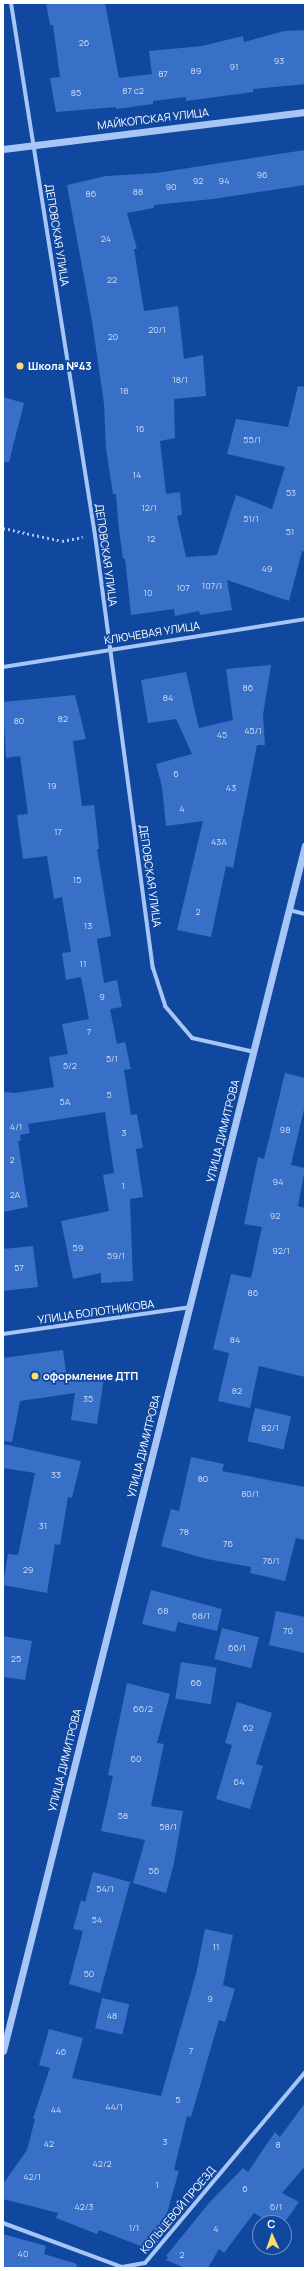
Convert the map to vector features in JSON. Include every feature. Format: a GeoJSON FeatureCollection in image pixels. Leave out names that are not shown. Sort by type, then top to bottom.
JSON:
{"type":"FeatureCollection","features":[{"type":"Feature","properties":{"kind":"street","name":"ДЕПОВСКАЯ УЛИЦА"},"geometry":{"type":"LineString","coordinates":[[11,3],[95,535],[154,968],[165,1006],[192,1038],[254,1052]]}},
{"type":"Feature","properties":{"kind":"street","name":"МАЙКОПСКАЯ УЛИЦА"},"geometry":{"type":"LineString","coordinates":[[3,149],[305,112]]}},
{"type":"Feature","properties":{"kind":"street","name":"КЛЮЧЕВАЯ УЛИЦА"},"geometry":{"type":"LineString","coordinates":[[3,667],[110,648],[305,619]]}},
{"type":"Feature","properties":{"kind":"street","name":"УЛИЦА ДИМИТРОВА"},"geometry":{"type":"LineString","coordinates":[[3,2051],[191,1307],[305,845]]}},
{"type":"Feature","properties":{"kind":"street"},"geometry":{"type":"LineString","coordinates":[[289,910],[305,914]]}},
{"type":"Feature","properties":{"kind":"street","name":"УЛИЦА БОЛОТНИКОВА"},"geometry":{"type":"LineString","coordinates":[[3,1334],[191,1307]]}},
{"type":"Feature","properties":{"kind":"street","name":"КОЛЬЦЕВОЙ ПРОЕЗД"},"geometry":{"type":"LineString","coordinates":[[3,2224],[122,2268],[145,2263],[305,2072]]}},
{"type":"Feature","properties":{"kind":"path"},"geometry":{"type":"LineString","coordinates":[[3,528],[62,541],[95,535]]}},
{"type":"Feature","properties":{"kind":"building"},"geometry":{"type":"Polygon","coordinates":[[[46,3],[105,3],[119,78],[152,74],[149,51],[202,46],[243,36],[244,42],[284,31],[305,30],[305,84],[253,89],[253,92],[186,101],[186,97],[153,101],[153,104],[116,109],[116,107],[56,112],[50,78],[60,77],[53,25],[50,25],[46,3]]]}},
{"type":"Feature","properties":{"kind":"building"},"geometry":{"type":"Polygon","coordinates":[[[305,150],[305,185],[213,199],[154,205],[154,208],[127,213],[137,249],[134,249],[144,311],[178,306],[184,359],[203,355],[206,396],[174,399],[175,438],[160,441],[166,494],[180,492],[182,515],[177,516],[186,557],[217,555],[236,495],[272,509],[285,467],[227,454],[236,419],[288,427],[298,386],[305,387],[305,552],[302,551],[289,601],[227,580],[232,610],[200,615],[199,611],[175,616],[174,609],[131,615],[125,558],[123,559],[119,530],[116,494],[113,494],[106,449],[104,404],[92,321],[67,185],[106,176],[156,173],[305,150]]]}},
{"type":"Feature","properties":{"kind":"building"},"geometry":{"type":"Polygon","coordinates":[[[3,397],[24,403],[9,462],[3,462],[3,397]]]}},
{"type":"Feature","properties":{"kind":"building"},"geometry":{"type":"Polygon","coordinates":[[[271,665],[263,715],[265,745],[257,745],[233,868],[226,866],[211,937],[177,930],[203,821],[166,826],[162,787],[156,764],[192,754],[176,719],[148,723],[141,680],[186,672],[199,728],[233,720],[226,669],[271,665]]]}},
{"type":"Feature","properties":{"kind":"building"},"geometry":{"type":"Polygon","coordinates":[[[75,695],[86,739],[73,741],[82,806],[94,805],[99,849],[97,849],[111,936],[97,939],[104,983],[117,980],[122,1007],[110,1009],[117,1044],[125,1042],[131,1069],[124,1070],[131,1115],[137,1114],[143,1148],[136,1149],[143,1197],[130,1199],[133,1281],[101,1283],[101,1273],[73,1279],[61,1221],[109,1211],[103,1175],[114,1173],[105,1112],[28,1124],[30,1133],[20,1135],[21,1141],[18,1141],[28,1207],[3,1212],[3,1092],[15,1093],[54,1087],[49,1057],[68,1054],[62,1024],[89,1019],[81,977],[66,980],[62,953],[71,952],[62,897],[54,899],[47,856],[23,859],[17,815],[28,814],[20,756],[6,758],[3,702],[75,695]]]}},
{"type":"Feature","properties":{"kind":"building"},"geometry":{"type":"Polygon","coordinates":[[[285,1073],[305,1078],[305,1105],[291,1165],[305,1168],[298,1206],[305,1208],[305,1377],[259,1366],[250,1408],[218,1401],[229,1353],[213,1349],[231,1274],[251,1278],[262,1227],[244,1224],[258,1157],[264,1159],[285,1073]]]}},
{"type":"Feature","properties":{"kind":"building"},"geometry":{"type":"Polygon","coordinates":[[[33,1246],[38,1287],[3,1291],[3,1249],[33,1246]]]}},
{"type":"Feature","properties":{"kind":"building"},"geometry":{"type":"Polygon","coordinates":[[[63,1350],[66,1372],[104,1378],[97,1424],[71,1420],[75,1393],[20,1401],[12,1442],[3,1441],[3,1358],[63,1350]]]}},
{"type":"Feature","properties":{"kind":"building"},"geometry":{"type":"Polygon","coordinates":[[[255,1408],[291,1416],[283,1449],[247,1441],[255,1408]]]}},
{"type":"Feature","properties":{"kind":"building"},"geometry":{"type":"Polygon","coordinates":[[[3,1444],[81,1461],[72,1498],[68,1497],[60,1545],[55,1544],[47,1593],[3,1585],[8,1554],[18,1555],[35,1473],[3,1468],[3,1444]]]}},
{"type":"Feature","properties":{"kind":"building"},"geometry":{"type":"Polygon","coordinates":[[[191,1457],[224,1464],[222,1471],[305,1487],[305,1540],[296,1538],[285,1581],[250,1573],[251,1567],[207,1559],[161,1546],[171,1509],[179,1511],[191,1457]]]}},
{"type":"Feature","properties":{"kind":"building"},"geometry":{"type":"Polygon","coordinates":[[[151,1590],[222,1609],[217,1631],[178,1622],[175,1632],[142,1624],[151,1590]]]}},
{"type":"Feature","properties":{"kind":"building"},"geometry":{"type":"Polygon","coordinates":[[[276,1611],[305,1617],[305,1653],[269,1645],[276,1611]]]}},
{"type":"Feature","properties":{"kind":"building"},"geometry":{"type":"Polygon","coordinates":[[[222,1628],[259,1637],[251,1668],[214,1659],[222,1628]]]}},
{"type":"Feature","properties":{"kind":"building"},"geometry":{"type":"Polygon","coordinates":[[[3,1636],[32,1641],[25,1680],[3,1677],[3,1636]]]}},
{"type":"Feature","properties":{"kind":"building"},"geometry":{"type":"Polygon","coordinates":[[[181,1662],[217,1668],[211,1704],[175,1699],[181,1662]]]}},
{"type":"Feature","properties":{"kind":"building"},"geometry":{"type":"Polygon","coordinates":[[[127,1683],[170,1694],[157,1743],[164,1744],[151,1806],[183,1811],[174,1863],[166,1893],[133,1883],[145,1840],[101,1831],[113,1776],[108,1775],[127,1683]]]}},
{"type":"Feature","properties":{"kind":"building"},"geometry":{"type":"Polygon","coordinates":[[[237,1702],[272,1713],[256,1764],[263,1766],[250,1809],[216,1799],[232,1745],[225,1743],[237,1702]]]}},
{"type":"Feature","properties":{"kind":"building"},"geometry":{"type":"Polygon","coordinates":[[[93,1872],[130,1882],[100,1993],[69,1984],[83,1931],[73,1929],[81,1900],[85,1902],[93,1872]]]}},
{"type":"Feature","properties":{"kind":"building"},"geometry":{"type":"Polygon","coordinates":[[[205,1929],[233,1935],[223,1985],[235,1989],[225,2022],[219,2020],[191,2117],[187,2116],[174,2170],[179,2171],[159,2241],[151,2250],[99,2230],[97,2234],[56,2218],[58,2213],[3,2199],[3,2184],[27,2150],[35,2119],[33,2118],[50,2068],[39,2065],[49,2029],[83,2038],[72,2078],[161,2096],[196,1974],[205,1929]]]}},
{"type":"Feature","properties":{"kind":"building"},"geometry":{"type":"Polygon","coordinates":[[[102,1998],[129,2004],[122,2035],[95,2028],[102,1998]]]}},
{"type":"Feature","properties":{"kind":"building"},"geometry":{"type":"Polygon","coordinates":[[[305,2103],[305,2166],[282,2193],[299,2202],[290,2215],[257,2215],[254,2213],[224,2253],[219,2249],[208,2268],[185,2268],[166,2260],[168,2257],[166,2256],[209,2203],[243,2168],[248,2172],[275,2132],[280,2137],[305,2103]]]}},
{"type":"Feature","properties":{"kind":"building"},"geometry":{"type":"Polygon","coordinates":[[[3,2234],[46,2246],[44,2254],[77,2264],[76,2268],[3,2268],[3,2234]]]}},
{"type":"Feature","properties":{"kind":"place","name":"Школа №43"},"geometry":{"type":"Point","coordinates":[20,366]}},
{"type":"Feature","properties":{"kind":"place","name":"оформление ДТП"},"geometry":{"type":"Point","coordinates":[35,1376]}}]}
